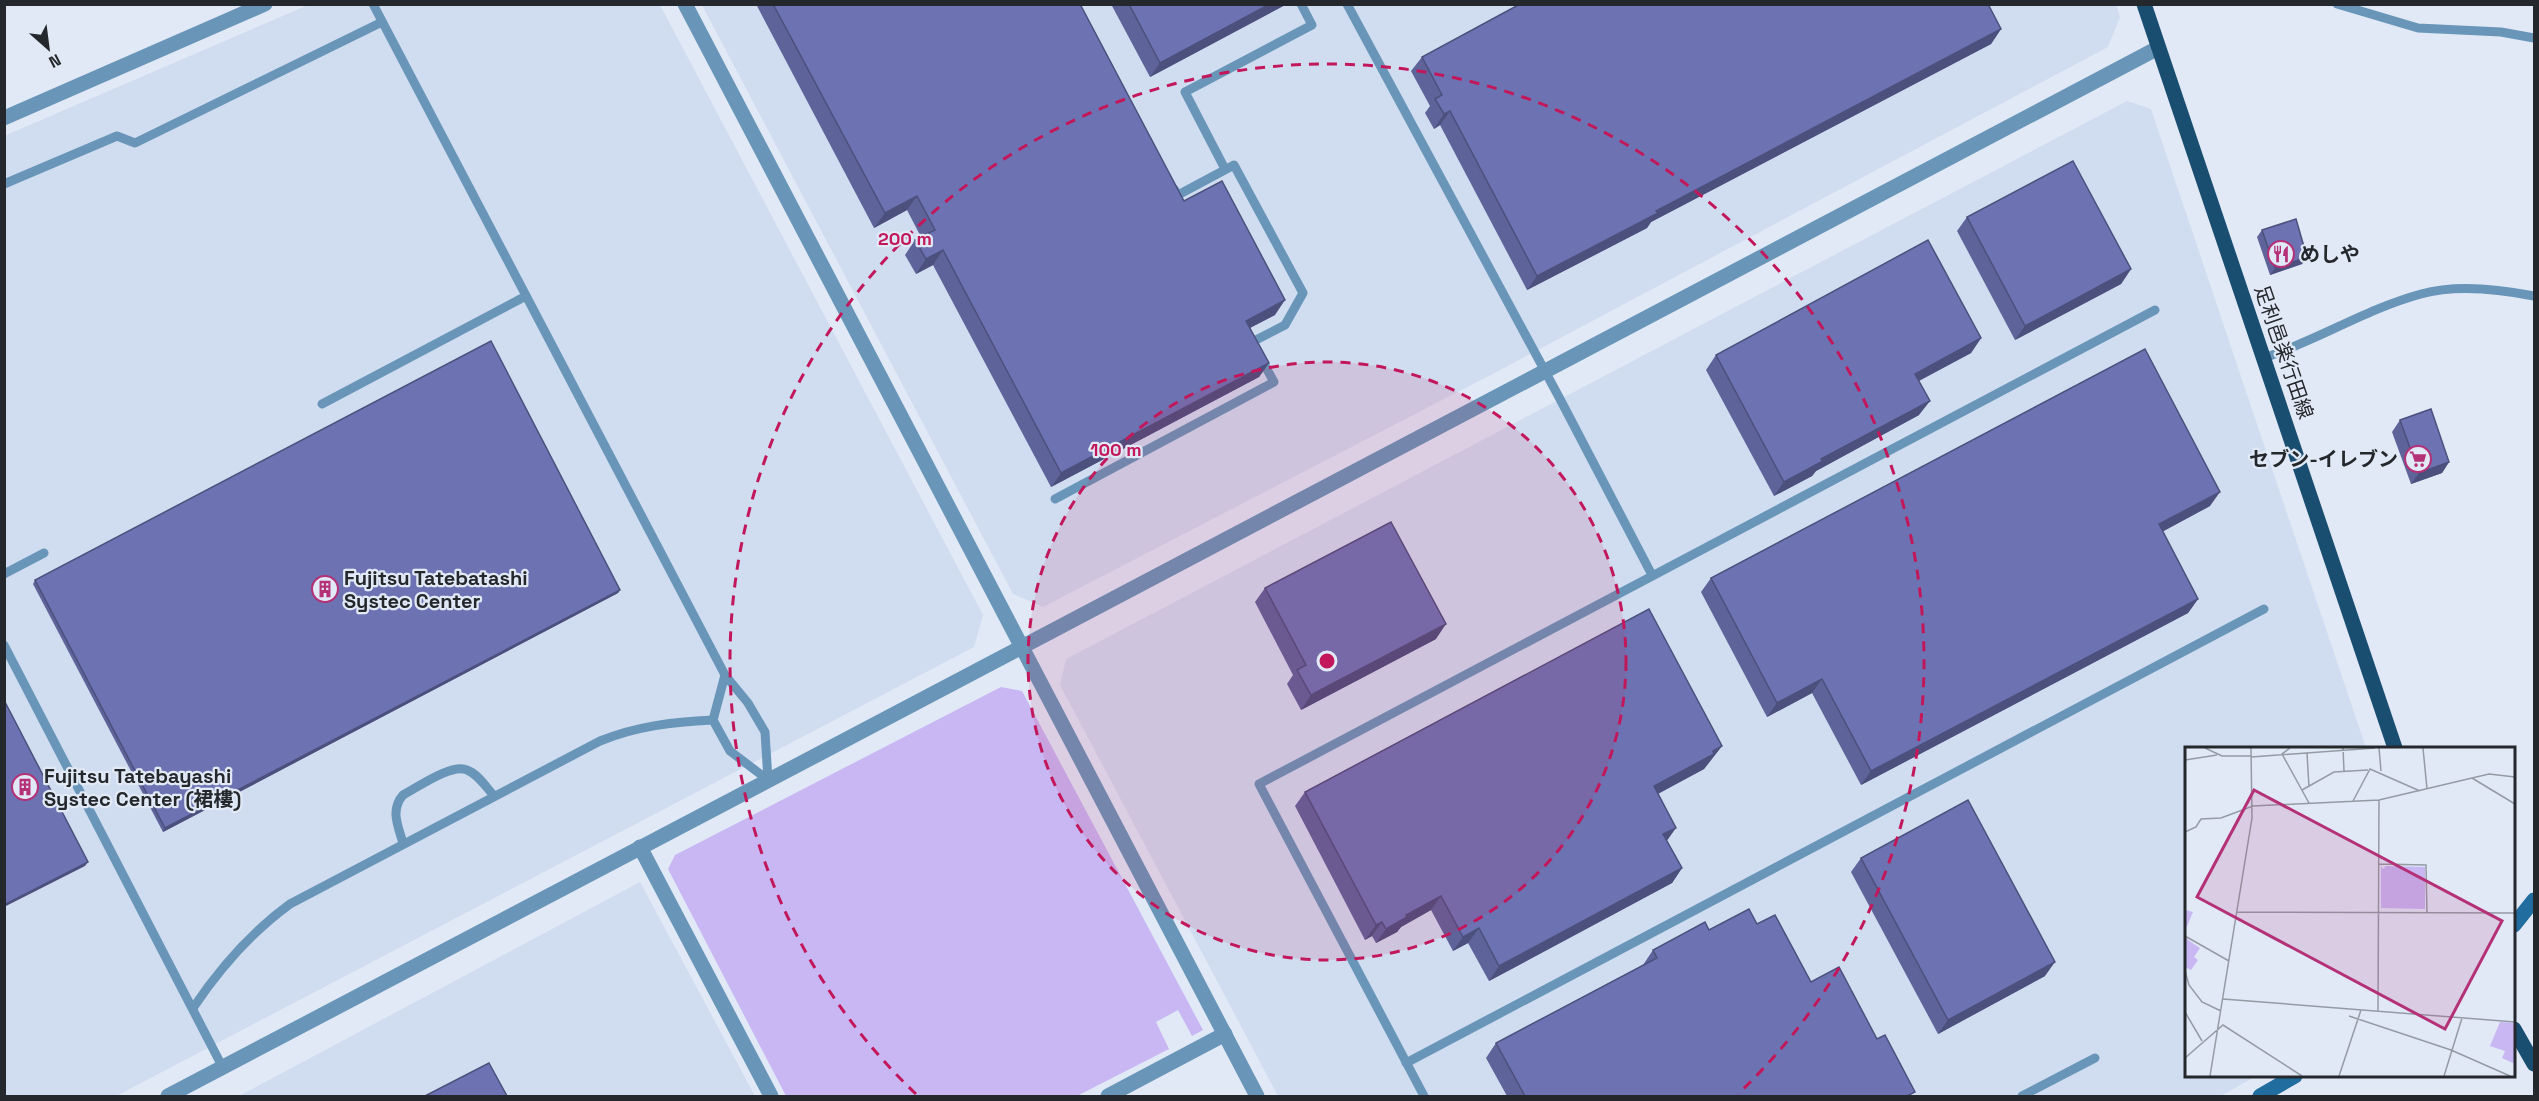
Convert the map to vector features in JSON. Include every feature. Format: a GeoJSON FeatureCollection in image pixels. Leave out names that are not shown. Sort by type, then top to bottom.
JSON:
{"type":"FeatureCollection","features":[{"type":"Feature","properties":{"kind":"main road","name":"足利邑楽行田線"},"geometry":{"type":"LineString","coordinates":[[2144,4],[2395,747]]}},
{"type":"Feature","properties":{"kind":"main road"},"geometry":{"type":"LineString","coordinates":[[2515,924],[2535,900]]}},
{"type":"Feature","properties":{"kind":"main road"},"geometry":{"type":"LineString","coordinates":[[2515,1031],[2535,1064]]}},
{"type":"Feature","properties":{"kind":"main road"},"geometry":{"type":"LineString","coordinates":[[2260,1096],[2293,1077]]}},
{"type":"Feature","properties":{"kind":"street"},"geometry":{"type":"LineString","coordinates":[[4,118],[265,4]]}},
{"type":"Feature","properties":{"kind":"street"},"geometry":{"type":"LineString","coordinates":[[685,4],[1225,1034],[1251,1095]]}},
{"type":"Feature","properties":{"kind":"street"},"geometry":{"type":"LineString","coordinates":[[168,1096],[1021,647],[1546,374],[2158,48]]}},
{"type":"Feature","properties":{"kind":"street"},"geometry":{"type":"LineString","coordinates":[[640,847],[771,1096]]}},
{"type":"Feature","properties":{"kind":"street"},"geometry":{"type":"LineString","coordinates":[[1108,1096],[1225,1034]]}},
{"type":"Feature","properties":{"kind":"lane"},"geometry":{"type":"LineString","coordinates":[[373,4],[725,675],[748,703],[765,732],[768,780]]}},
{"type":"Feature","properties":{"kind":"lane"},"geometry":{"type":"LineString","coordinates":[[1226,170],[1185,92],[1312,25],[1301,4]]}},
{"type":"Feature","properties":{"kind":"lane"},"geometry":{"type":"LineString","coordinates":[[1347,4],[1652,575]]}},
{"type":"Feature","properties":{"kind":"lane"},"geometry":{"type":"LineString","coordinates":[[2337,4],[2418,28],[2500,32],[2535,38]]}},
{"type":"Feature","properties":{"kind":"lane"},"geometry":{"type":"LineString","coordinates":[[4,184],[117,136],[135,143],[382,22]]}},
{"type":"Feature","properties":{"kind":"lane"},"geometry":{"type":"LineString","coordinates":[[1055,499],[1274,382],[1252,342],[1285,325],[1303,293],[1234,165],[1178,195],[1172,184]]}},
{"type":"Feature","properties":{"kind":"lane"},"geometry":{"type":"LineString","coordinates":[[2265,358],[2289,350],[2396,302],[2423,293],[2477,289],[2535,296]]}},
{"type":"Feature","properties":{"kind":"lane"},"geometry":{"type":"LineString","coordinates":[[322,404],[526,296]]}},
{"type":"Feature","properties":{"kind":"lane"},"geometry":{"type":"LineString","coordinates":[[1424,1096],[1259,784],[2155,309]]}},
{"type":"Feature","properties":{"kind":"lane"},"geometry":{"type":"LineString","coordinates":[[4,574],[44,553]]}},
{"type":"Feature","properties":{"kind":"lane"},"geometry":{"type":"LineString","coordinates":[[1406,1063],[2264,609]]}},
{"type":"Feature","properties":{"kind":"lane"},"geometry":{"type":"LineString","coordinates":[[4,645],[223,1068]]}},
{"type":"Feature","properties":{"kind":"lane"},"geometry":{"type":"LineString","coordinates":[[725,675],[712,720],[730,752],[768,780]]}},
{"type":"Feature","properties":{"kind":"lane"},"geometry":{"type":"LineString","coordinates":[[193,1008],[216,976],[261,925],[290,904],[600,741],[629,730],[679,722],[712,720]]}},
{"type":"Feature","properties":{"kind":"lane"},"geometry":{"type":"LineString","coordinates":[[403,843],[394,811],[397,801],[403,795],[451,769],[460,767],[470,770],[494,796]]}},
{"type":"Feature","properties":{"kind":"lane"},"geometry":{"type":"LineString","coordinates":[[2022,1096],[2095,1058]]}},
{"type":"Feature","properties":{"kind":"shaded area"},"geometry":{"type":"Polygon","coordinates":[[[2116,4],[2120,17],[2108,47],[1502,369],[1043,607],[1013,594],[702,5],[2116,4]]]}},
{"type":"Feature","properties":{"kind":"shaded area"},"geometry":{"type":"Polygon","coordinates":[[[308,5],[660,5],[983,615],[974,647],[116,1096],[5,1096],[4,136],[308,5]]]}},
{"type":"Feature","properties":{"kind":"shaded area"},"geometry":{"type":"Polygon","coordinates":[[[2127,101],[2151,109],[2366,747],[2185,747],[2185,1077],[2254,1077],[2221,1096],[1278,1096],[1060,685],[1066,659],[2127,101]]]}},
{"type":"Feature","properties":{"kind":"shaded area"},"geometry":{"type":"Polygon","coordinates":[[[1001,687],[1022,691],[1203,1030],[1192,1036],[1178,1010],[1156,1022],[1169,1049],[1077,1096],[786,1096],[668,869],[675,855],[1001,687]]]}},
{"type":"Feature","properties":{"kind":"shaded area"},"geometry":{"type":"Polygon","coordinates":[[[640,882],[755,1096],[239,1096],[640,882]]]}},
{"type":"Feature","properties":{"kind":"building"},"geometry":{"type":"Polygon","coordinates":[[[773,4],[1080,4],[1184,201],[1222,181],[1285,300],[1246,321],[1269,363],[1061,473],[943,250],[926,259],[915,240],[935,230],[917,196],[885,213],[773,4]]]}},
{"type":"Feature","properties":{"kind":"building"},"geometry":{"type":"Polygon","coordinates":[[[1129,4],[1270,4],[1160,63],[1129,4]]]}},
{"type":"Feature","properties":{"kind":"building"},"geometry":{"type":"Polygon","coordinates":[[[1520,4],[1988,4],[2001,29],[1537,276],[1450,111],[1444,114],[1435,99],[1442,95],[1422,57],[1520,4]]]}},
{"type":"Feature","properties":{"kind":"building"},"geometry":{"type":"Polygon","coordinates":[[[2073,161],[2131,269],[2025,326],[1967,217],[2073,161]]]}},
{"type":"Feature","properties":{"kind":"building"},"geometry":{"type":"Polygon","coordinates":[[[2296,219],[2307,257],[2275,268],[2262,230],[2296,219]]]}},
{"type":"Feature","properties":{"kind":"building"},"geometry":{"type":"Polygon","coordinates":[[[1928,240],[1981,338],[1915,374],[1930,401],[1821,459],[1823,461],[1784,482],[1716,355],[1928,240]]]}},
{"type":"Feature","properties":{"kind":"building","name":"Fujitsu Tatebatashi Systec Center"},"geometry":{"type":"Polygon","coordinates":[[[491,341],[620,590],[165,828],[35,580],[491,341]]]}},
{"type":"Feature","properties":{"kind":"building"},"geometry":{"type":"Polygon","coordinates":[[[2145,349],[2220,492],[2159,524],[2198,599],[1871,771],[1822,679],[1777,703],[1711,578],[2145,349]]]}},
{"type":"Feature","properties":{"kind":"building"},"geometry":{"type":"Polygon","coordinates":[[[2431,409],[2449,462],[2419,473],[2400,420],[2431,409]]]}},
{"type":"Feature","properties":{"kind":"building"},"geometry":{"type":"Polygon","coordinates":[[[1391,522],[1446,624],[1311,695],[1297,670],[1306,665],[1265,588],[1391,522]]]}},
{"type":"Feature","properties":{"kind":"building"},"geometry":{"type":"Polygon","coordinates":[[[1649,609],[1722,746],[1713,751],[1714,754],[1654,786],[1676,828],[1663,834],[1682,868],[1499,966],[1479,928],[1463,937],[1441,896],[1386,929],[1382,922],[1376,925],[1305,792],[1649,609]]]}},
{"type":"Feature","properties":{"kind":"building","name":"Fujitsu Tatebayashi Systec Center (裙樓)"},"geometry":{"type":"Polygon","coordinates":[[[4,700],[88,862],[4,905],[4,700]]]}},
{"type":"Feature","properties":{"kind":"building"},"geometry":{"type":"Polygon","coordinates":[[[1968,800],[2055,962],[1948,1020],[1861,858],[1968,800]]]}},
{"type":"Feature","properties":{"kind":"building"},"geometry":{"type":"Polygon","coordinates":[[[1749,909],[1757,924],[1775,915],[1811,982],[1839,967],[1877,1039],[1885,1035],[1915,1092],[1907,1096],[1525,1096],[1496,1043],[1657,958],[1653,950],[1705,922],[1709,930],[1749,909]]]}},
{"type":"Feature","properties":{"kind":"building"},"geometry":{"type":"Polygon","coordinates":[[[489,1063],[507,1096],[425,1096],[489,1063]]]}},
{"type":"Feature","properties":{"kind":"place","name":"めしや"},"geometry":{"type":"Point","coordinates":[2281,254]}},
{"type":"Feature","properties":{"kind":"place","name":"セブン-イレブン"},"geometry":{"type":"Point","coordinates":[2418,459]}},
{"type":"Feature","properties":{"kind":"place","name":"Fujitsu Tatebatashi Systec Center"},"geometry":{"type":"Point","coordinates":[325,589]}},
{"type":"Feature","properties":{"kind":"place","name":"Fujitsu Tatebayashi Systec Center (裙樓)"},"geometry":{"type":"Point","coordinates":[25,787]}}]}
